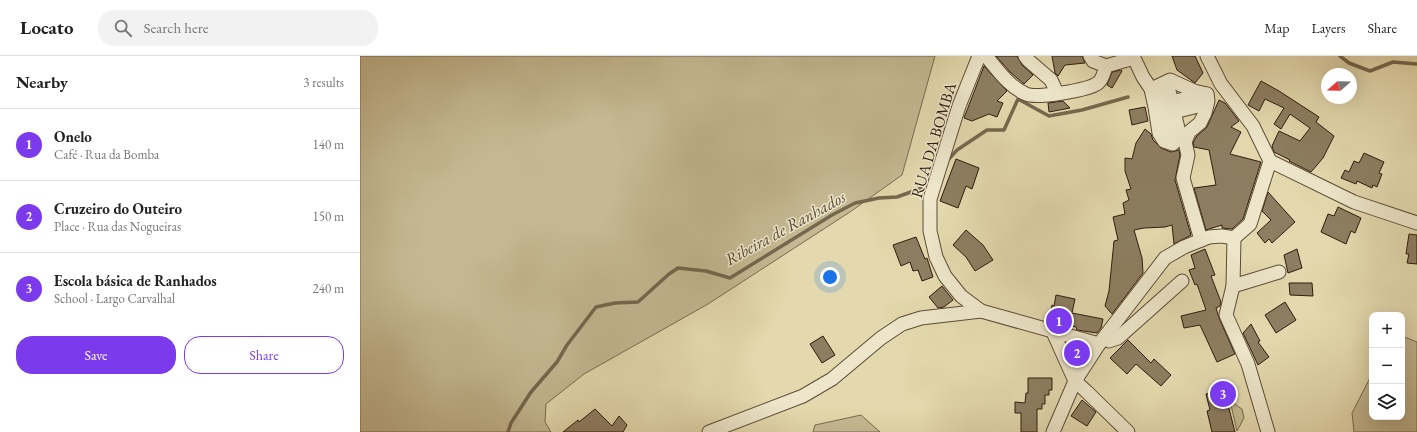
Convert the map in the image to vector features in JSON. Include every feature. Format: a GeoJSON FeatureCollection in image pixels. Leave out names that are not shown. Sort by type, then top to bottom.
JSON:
{"type":"FeatureCollection","features":[{"type":"Feature","properties":{"kind":"street","name":"RUA DA BOMBA"},"geometry":{"type":"LineString","coordinates":[[979,56],[959,106],[930,199],[930,230],[936,257],[945,276],[961,296],[981,311],[1053,332],[1101,341]]}},
{"type":"Feature","properties":{"kind":"street"},"geometry":{"type":"LineString","coordinates":[[986,56],[1015,88],[1028,95],[1074,91],[1098,83],[1106,66]]}},
{"type":"Feature","properties":{"kind":"street"},"geometry":{"type":"LineString","coordinates":[[1025,56],[1051,80],[1057,93]]}},
{"type":"Feature","properties":{"kind":"street"},"geometry":{"type":"LineString","coordinates":[[1090,56],[1093,61],[1106,66],[1133,57],[1151,89],[1156,106],[1159,133],[1164,141],[1174,145],[1184,141],[1189,132],[1200,124],[1208,101],[1207,94]]}},
{"type":"Feature","properties":{"kind":"street"},"geometry":{"type":"LineString","coordinates":[[1207,56],[1221,84],[1254,126],[1270,161],[1354,202],[1417,223]]}},
{"type":"Feature","properties":{"kind":"street"},"geometry":{"type":"LineString","coordinates":[[1151,89],[1170,80],[1194,91],[1207,94],[1221,84]]}},
{"type":"Feature","properties":{"kind":"street"},"geometry":{"type":"LineString","coordinates":[[1184,141],[1171,142],[1169,134],[1171,134],[1161,93],[1169,91],[1172,102],[1195,96],[1198,106],[1174,112],[1180,136],[1182,136],[1184,141],[1188,155],[1183,178],[1201,240]]}},
{"type":"Feature","properties":{"kind":"street"},"geometry":{"type":"LineString","coordinates":[[1268,432],[1248,364],[1226,315],[1233,286],[1234,238],[1250,224],[1270,161]]}},
{"type":"Feature","properties":{"kind":"street"},"geometry":{"type":"LineString","coordinates":[[1053,432],[1074,381],[1101,341],[1165,258],[1184,247],[1201,240],[1217,236],[1234,238]]}},
{"type":"Feature","properties":{"kind":"street"},"geometry":{"type":"LineString","coordinates":[[1233,286],[1279,272]]}},
{"type":"Feature","properties":{"kind":"street"},"geometry":{"type":"LineString","coordinates":[[1101,341],[1118,338],[1182,281]]}},
{"type":"Feature","properties":{"kind":"street"},"geometry":{"type":"LineString","coordinates":[[709,432],[803,396],[832,379],[881,338],[902,324],[921,318],[981,311]]}},
{"type":"Feature","properties":{"kind":"street"},"geometry":{"type":"LineString","coordinates":[[1053,332],[1074,381],[1088,392],[1128,432]]}},
{"type":"Feature","properties":{"kind":"shaded area"},"geometry":{"type":"Polygon","coordinates":[[[360,56],[935,56],[902,175],[850,212],[708,304],[584,374],[546,404],[545,422],[551,432],[360,432],[360,56]]]}},
{"type":"Feature","properties":{"kind":"shaded area"},"geometry":{"type":"Polygon","coordinates":[[[1405,337],[1417,342],[1417,432],[1354,432],[1352,413],[1369,380],[1369,420],[1405,420],[1405,337]]]}},
{"type":"Feature","properties":{"kind":"shaded area"},"geometry":{"type":"Polygon","coordinates":[[[1230,401],[1242,409],[1244,418],[1237,431],[1230,401]]]}},
{"type":"Feature","properties":{"kind":"shaded area"},"geometry":{"type":"Polygon","coordinates":[[[861,415],[880,432],[813,432],[815,425],[861,415]]]}},
{"type":"Feature","properties":{"kind":"building"},"geometry":{"type":"Polygon","coordinates":[[[996,56],[1017,56],[1022,65],[1033,75],[1024,84],[1010,72],[996,56]]]}},
{"type":"Feature","properties":{"kind":"building"},"geometry":{"type":"Polygon","coordinates":[[[1052,56],[1082,56],[1085,63],[1065,65],[1058,76],[1055,73],[1052,56]]]}},
{"type":"Feature","properties":{"kind":"building"},"geometry":{"type":"Polygon","coordinates":[[[1172,56],[1195,56],[1203,73],[1195,83],[1177,70],[1172,56]]]}},
{"type":"Feature","properties":{"kind":"building"},"geometry":{"type":"Polygon","coordinates":[[[984,66],[1007,91],[997,101],[1003,103],[997,117],[989,114],[972,121],[964,118],[984,66]]]}},
{"type":"Feature","properties":{"kind":"building"},"geometry":{"type":"Polygon","coordinates":[[[1122,71],[1112,88],[1107,85],[1112,72],[1122,71]]]}},
{"type":"Feature","properties":{"kind":"building"},"geometry":{"type":"Polygon","coordinates":[[[1261,81],[1319,117],[1316,122],[1334,136],[1323,158],[1311,172],[1274,152],[1272,146],[1279,131],[1300,141],[1310,128],[1290,114],[1281,129],[1274,124],[1284,108],[1265,99],[1259,111],[1248,105],[1261,81]]]}},
{"type":"Feature","properties":{"kind":"building"},"geometry":{"type":"Polygon","coordinates":[[[1219,100],[1225,103],[1239,121],[1231,127],[1241,132],[1230,154],[1261,162],[1243,219],[1232,229],[1222,228],[1222,225],[1206,230],[1194,188],[1216,185],[1209,150],[1194,147],[1193,143],[1196,137],[1207,127],[1219,100]]]}},
{"type":"Feature","properties":{"kind":"building"},"geometry":{"type":"Polygon","coordinates":[[[1063,101],[1070,108],[1049,112],[1048,103],[1063,101]]]}},
{"type":"Feature","properties":{"kind":"building"},"geometry":{"type":"Polygon","coordinates":[[[1145,107],[1148,121],[1132,125],[1129,110],[1145,107]]]}},
{"type":"Feature","properties":{"kind":"building"},"geometry":{"type":"Polygon","coordinates":[[[1145,129],[1151,134],[1153,140],[1161,148],[1171,152],[1179,150],[1180,155],[1175,180],[1191,235],[1174,244],[1172,225],[1134,230],[1142,258],[1143,273],[1112,314],[1105,306],[1109,291],[1114,241],[1118,240],[1113,217],[1125,214],[1123,203],[1129,200],[1126,190],[1131,189],[1125,171],[1125,158],[1132,159],[1136,143],[1145,129]]]}},
{"type":"Feature","properties":{"kind":"building"},"geometry":{"type":"Polygon","coordinates":[[[1364,153],[1384,162],[1379,173],[1382,174],[1377,187],[1373,185],[1372,188],[1357,181],[1356,184],[1341,178],[1345,170],[1349,172],[1354,161],[1359,163],[1364,153]]]}},
{"type":"Feature","properties":{"kind":"building"},"geometry":{"type":"Polygon","coordinates":[[[956,159],[979,168],[972,189],[966,186],[958,208],[940,201],[956,159]]]}},
{"type":"Feature","properties":{"kind":"building"},"geometry":{"type":"Polygon","coordinates":[[[1268,192],[1295,222],[1272,243],[1269,239],[1265,243],[1257,233],[1271,220],[1262,211],[1268,192]]]}},
{"type":"Feature","properties":{"kind":"building"},"geometry":{"type":"Polygon","coordinates":[[[1338,207],[1361,218],[1355,233],[1351,231],[1346,244],[1321,232],[1328,214],[1334,216],[1338,207]]]}},
{"type":"Feature","properties":{"kind":"building"},"geometry":{"type":"Polygon","coordinates":[[[966,230],[983,245],[993,260],[975,271],[966,257],[953,245],[966,230]]]}},
{"type":"Feature","properties":{"kind":"building"},"geometry":{"type":"Polygon","coordinates":[[[1409,234],[1417,235],[1417,264],[1407,263],[1409,254],[1406,254],[1409,234]]]}},
{"type":"Feature","properties":{"kind":"building"},"geometry":{"type":"Polygon","coordinates":[[[916,237],[925,259],[927,258],[933,277],[922,281],[918,270],[913,271],[910,262],[901,266],[893,245],[916,237]]]}},
{"type":"Feature","properties":{"kind":"building"},"geometry":{"type":"Polygon","coordinates":[[[1205,249],[1215,275],[1211,276],[1221,302],[1220,306],[1216,308],[1235,354],[1217,362],[1200,325],[1184,328],[1181,316],[1206,310],[1197,284],[1195,285],[1189,270],[1195,268],[1191,255],[1205,249]]]}},
{"type":"Feature","properties":{"kind":"building"},"geometry":{"type":"Polygon","coordinates":[[[1297,249],[1302,268],[1288,273],[1284,255],[1297,249]]]}},
{"type":"Feature","properties":{"kind":"building"},"geometry":{"type":"Polygon","coordinates":[[[1289,283],[1312,283],[1313,296],[1290,295],[1289,283]]]}},
{"type":"Feature","properties":{"kind":"building"},"geometry":{"type":"Polygon","coordinates":[[[942,286],[953,300],[944,307],[938,308],[929,297],[942,286]]]}},
{"type":"Feature","properties":{"kind":"building"},"geometry":{"type":"Polygon","coordinates":[[[1056,295],[1075,299],[1072,313],[1103,319],[1101,328],[1097,333],[1077,330],[1076,327],[1051,322],[1052,315],[1050,315],[1052,305],[1054,306],[1056,295]]]}},
{"type":"Feature","properties":{"kind":"building"},"geometry":{"type":"Polygon","coordinates":[[[1285,302],[1296,320],[1276,333],[1265,315],[1285,302]]]}},
{"type":"Feature","properties":{"kind":"building"},"geometry":{"type":"Polygon","coordinates":[[[1251,324],[1260,341],[1258,342],[1269,357],[1258,365],[1243,333],[1251,324]]]}},
{"type":"Feature","properties":{"kind":"building"},"geometry":{"type":"Polygon","coordinates":[[[823,336],[835,355],[822,363],[810,344],[823,336]]]}},
{"type":"Feature","properties":{"kind":"building"},"geometry":{"type":"Polygon","coordinates":[[[1128,340],[1151,363],[1154,359],[1171,375],[1161,386],[1136,364],[1127,374],[1110,358],[1128,340]]]}},
{"type":"Feature","properties":{"kind":"building"},"geometry":{"type":"Polygon","coordinates":[[[1028,378],[1052,378],[1052,390],[1049,390],[1049,395],[1045,395],[1045,404],[1042,404],[1042,409],[1037,409],[1037,432],[1021,432],[1021,413],[1015,413],[1015,402],[1025,403],[1026,393],[1028,393],[1028,378]]]}},
{"type":"Feature","properties":{"kind":"building"},"geometry":{"type":"Polygon","coordinates":[[[1224,389],[1235,432],[1212,432],[1207,411],[1210,410],[1206,394],[1224,389]]]}},
{"type":"Feature","properties":{"kind":"building"},"geometry":{"type":"Polygon","coordinates":[[[1082,400],[1096,412],[1087,426],[1071,416],[1082,400]]]}},
{"type":"Feature","properties":{"kind":"building"},"geometry":{"type":"Polygon","coordinates":[[[595,409],[612,426],[619,416],[627,425],[623,432],[563,432],[578,420],[579,422],[595,409]]]}},
{"type":"Feature","properties":{"kind":"waterway","name":"Ribeira de Ranhados"},"geometry":{"type":"LineString","coordinates":[[1340,56],[1349,63],[1370,71],[1393,62],[1417,64]]}},
{"type":"Feature","properties":{"kind":"waterway","name":"Ribeira de Ranhados"},"geometry":{"type":"LineString","coordinates":[[947,161],[957,150],[987,130],[1004,130],[1018,99],[1049,116],[1082,110],[1128,97]]}},
{"type":"Feature","properties":{"kind":"waterway","name":"Ribeira de Ranhados"},"geometry":{"type":"LineString","coordinates":[[508,432],[511,423],[531,392],[557,362],[567,345],[596,307],[615,303],[638,302],[669,274],[678,268],[706,271],[730,278],[832,215],[855,203],[879,198],[897,197],[922,188],[932,178]]}},
{"type":"Feature","properties":{"kind":"place","name":"Onelo"},"geometry":{"type":"Point","coordinates":[1059,321]}},
{"type":"Feature","properties":{"kind":"place","name":"Cruzeiro do Outeiro"},"geometry":{"type":"Point","coordinates":[1077,353]}},
{"type":"Feature","properties":{"kind":"place","name":"Escola básica de Ranhados"},"geometry":{"type":"Point","coordinates":[1223,394]}}]}
